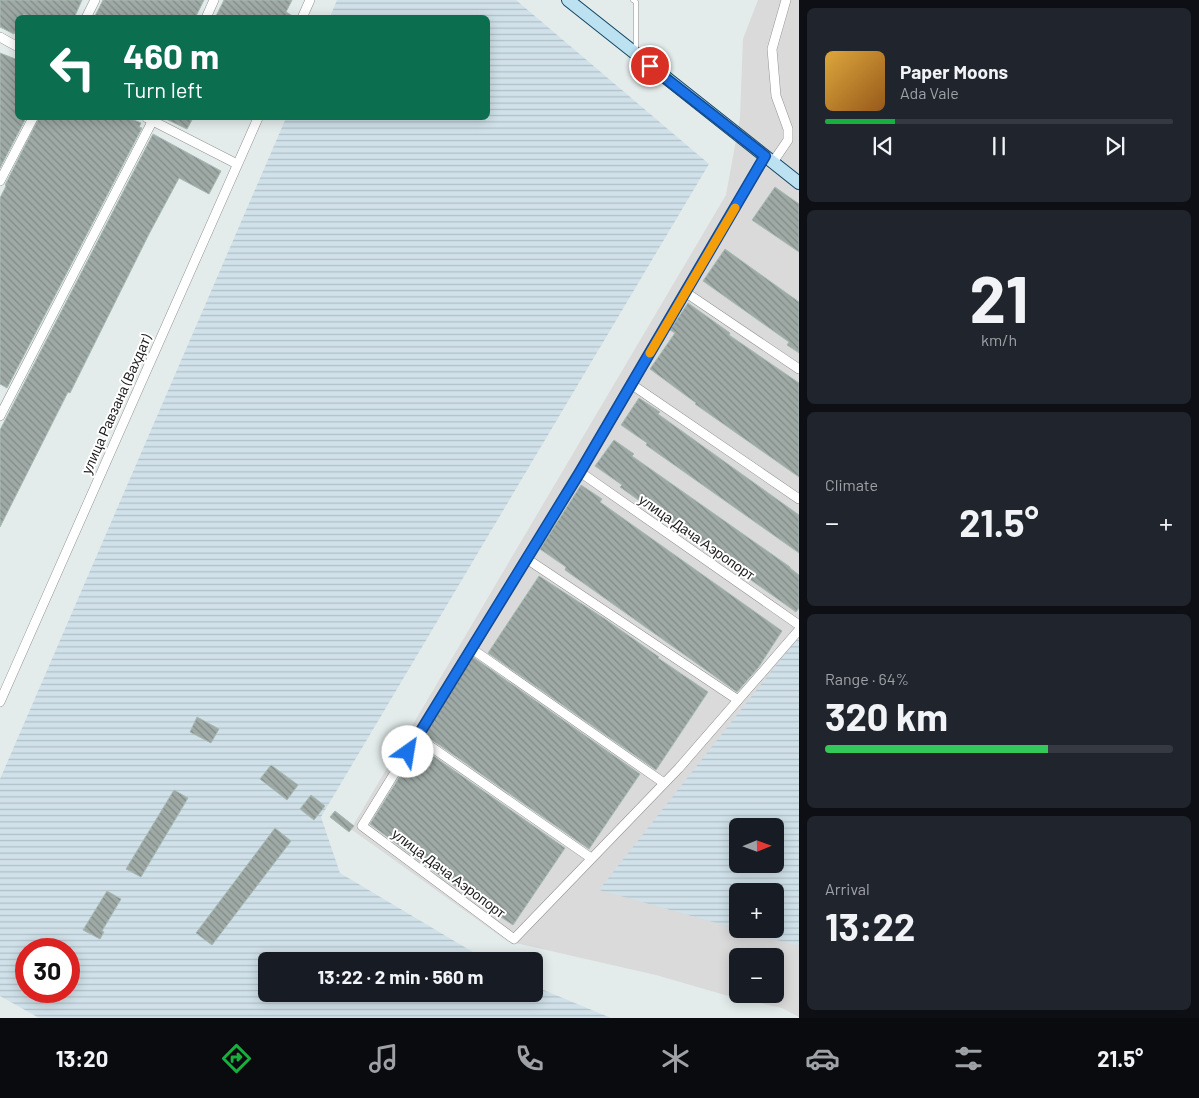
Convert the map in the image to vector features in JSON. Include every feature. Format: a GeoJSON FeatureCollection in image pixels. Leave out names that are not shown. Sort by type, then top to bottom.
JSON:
{"type":"FeatureCollection","features":[{"type":"Feature","properties":{"kind":"main road"},"geometry":{"type":"LineString","coordinates":[[568,0],[799,183]]}},
{"type":"Feature","properties":{"kind":"street"},"geometry":{"type":"LineString","coordinates":[[88,15],[95,0]]}},
{"type":"Feature","properties":{"kind":"street"},"geometry":{"type":"LineString","coordinates":[[207,15],[214,0]]}},
{"type":"Feature","properties":{"kind":"street"},"geometry":{"type":"LineString","coordinates":[[303,15],[310,0]]}},
{"type":"Feature","properties":{"kind":"street","name":"улица Дача Аэропорт"},"geometry":{"type":"LineString","coordinates":[[786,0],[772,49],[776,96],[788,129],[788,140],[769,159],[685,292],[580,472],[362,826],[514,939],[664,783],[799,630]]}},
{"type":"Feature","properties":{"kind":"street"},"geometry":{"type":"LineString","coordinates":[[0,37],[15,45]]}},
{"type":"Feature","properties":{"kind":"street"},"geometry":{"type":"LineString","coordinates":[[0,181],[32,120]]}},
{"type":"Feature","properties":{"kind":"street"},"geometry":{"type":"LineString","coordinates":[[0,416],[150,120]]}},
{"type":"Feature","properties":{"kind":"street"},"geometry":{"type":"LineString","coordinates":[[153,120],[237,164]]}},
{"type":"Feature","properties":{"kind":"street","name":"улица Равзана (Вахдат)"},"geometry":{"type":"LineString","coordinates":[[0,702],[257,120]]}},
{"type":"Feature","properties":{"kind":"street"},"geometry":{"type":"LineString","coordinates":[[685,292],[799,369]]}},
{"type":"Feature","properties":{"kind":"street"},"geometry":{"type":"LineString","coordinates":[[631,384],[799,499]]}},
{"type":"Feature","properties":{"kind":"street"},"geometry":{"type":"LineString","coordinates":[[0,393],[9,398]]}},
{"type":"Feature","properties":{"kind":"street","name":"улица Дача Аэропорт"},"geometry":{"type":"LineString","coordinates":[[580,472],[799,625]]}},
{"type":"Feature","properties":{"kind":"street"},"geometry":{"type":"LineString","coordinates":[[527,559],[738,700]]}},
{"type":"Feature","properties":{"kind":"street"},"geometry":{"type":"LineString","coordinates":[[472,649],[664,783]]}},
{"type":"Feature","properties":{"kind":"street"},"geometry":{"type":"LineString","coordinates":[[417,737],[591,858]]}},
{"type":"Feature","properties":{"kind":"lane"},"geometry":{"type":"LineString","coordinates":[[633,0],[636,2],[636,55]]}},
{"type":"Feature","properties":{"kind":"shaded area"},"geometry":{"type":"Polygon","coordinates":[[[337,0],[516,0],[709,164],[321,817],[340,873],[473,952],[258,952],[258,1002],[543,1002],[543,990],[611,1018],[39,1018],[0,996],[0,779],[285,120],[490,120],[490,15],[331,15],[337,0]]]}},
{"type":"Feature","properties":{"kind":"shaded area"},"geometry":{"type":"Polygon","coordinates":[[[758,0],[799,0],[799,1017],[782,1008],[760,1003],[784,1003],[784,948],[729,948],[729,996],[656,975],[507,941],[351,829],[726,195],[740,118],[743,39],[758,0]]]}},
{"type":"Feature","properties":{"kind":"shaded area"},"geometry":{"type":"Polygon","coordinates":[[[799,636],[799,946],[770,938],[784,938],[784,883],[729,883],[729,926],[599,890],[799,636]]]}},
{"type":"Feature","properties":{"kind":"building"},"geometry":{"type":"Polygon","coordinates":[[[0,0],[82,0],[75,15],[15,15],[14,34],[0,27],[0,0]]]}},
{"type":"Feature","properties":{"kind":"building"},"geometry":{"type":"Polygon","coordinates":[[[103,0],[204,0],[196,15],[96,15],[103,0]]]}},
{"type":"Feature","properties":{"kind":"building"},"geometry":{"type":"Polygon","coordinates":[[[224,0],[292,0],[286,12],[291,15],[216,15],[224,0]]]}},
{"type":"Feature","properties":{"kind":"building"},"geometry":{"type":"Polygon","coordinates":[[[0,53],[15,59],[15,120],[25,120],[0,168],[0,53]]]}},
{"type":"Feature","properties":{"kind":"building"},"geometry":{"type":"Polygon","coordinates":[[[38,120],[134,120],[141,123],[139,127],[142,128],[7,388],[0,384],[0,198],[38,120]]]}},
{"type":"Feature","properties":{"kind":"building"},"geometry":{"type":"Polygon","coordinates":[[[168,120],[192,120],[187,129],[168,120]]]}},
{"type":"Feature","properties":{"kind":"building"},"geometry":{"type":"Polygon","coordinates":[[[153,134],[221,171],[209,194],[179,178],[0,527],[0,430],[153,134]]]}},
{"type":"Feature","properties":{"kind":"building"},"geometry":{"type":"Polygon","coordinates":[[[775,187],[799,204],[799,252],[752,220],[775,187]]]}},
{"type":"Feature","properties":{"kind":"building"},"geometry":{"type":"Polygon","coordinates":[[[725,249],[799,302],[799,353],[787,345],[789,342],[703,281],[725,249]]]}},
{"type":"Feature","properties":{"kind":"building"},"geometry":{"type":"Polygon","coordinates":[[[688,303],[730,333],[729,335],[799,383],[799,477],[695,404],[650,369],[675,333],[670,330],[688,303]]]}},
{"type":"Feature","properties":{"kind":"building"},"geometry":{"type":"Polygon","coordinates":[[[639,398],[660,412],[658,414],[799,515],[799,553],[646,445],[647,443],[621,425],[639,398]]]}},
{"type":"Feature","properties":{"kind":"building"},"geometry":{"type":"Polygon","coordinates":[[[614,440],[634,454],[632,456],[799,575],[799,608],[796,612],[620,487],[622,485],[595,466],[614,440]]]}},
{"type":"Feature","properties":{"kind":"building"},"geometry":{"type":"Polygon","coordinates":[[[581,485],[602,499],[600,502],[782,631],[758,668],[737,692],[565,570],[566,567],[540,549],[581,485]]]}},
{"type":"Feature","properties":{"kind":"building"},"geometry":{"type":"Polygon","coordinates":[[[539,576],[605,619],[708,692],[656,770],[488,653],[539,576]]]}},
{"type":"Feature","properties":{"kind":"building"},"geometry":{"type":"Polygon","coordinates":[[[473,657],[640,774],[589,849],[425,735],[473,657]]]}},
{"type":"Feature","properties":{"kind":"building"},"geometry":{"type":"Polygon","coordinates":[[[197,717],[219,729],[211,743],[190,732],[197,717]]]}},
{"type":"Feature","properties":{"kind":"building"},"geometry":{"type":"Polygon","coordinates":[[[419,746],[565,848],[513,925],[447,881],[370,824],[419,746]]]}},
{"type":"Feature","properties":{"kind":"building"},"geometry":{"type":"Polygon","coordinates":[[[271,765],[298,785],[287,800],[260,779],[271,765]]]}},
{"type":"Feature","properties":{"kind":"building"},"geometry":{"type":"Polygon","coordinates":[[[174,790],[188,798],[141,877],[126,869],[174,790]]]}},
{"type":"Feature","properties":{"kind":"building"},"geometry":{"type":"Polygon","coordinates":[[[311,795],[325,806],[314,820],[300,809],[311,795]]]}},
{"type":"Feature","properties":{"kind":"building"},"geometry":{"type":"Polygon","coordinates":[[[335,811],[354,826],[349,832],[330,817],[335,811]]]}},
{"type":"Feature","properties":{"kind":"building"},"geometry":{"type":"Polygon","coordinates":[[[275,828],[291,841],[212,945],[196,933],[275,828]]]}},
{"type":"Feature","properties":{"kind":"building"},"geometry":{"type":"Polygon","coordinates":[[[107,891],[121,899],[102,931],[104,932],[100,939],[83,930],[107,891]]]}},
{"type":"Feature","properties":{"kind":"slow traffic"},"geometry":{"type":"LineString","coordinates":[[650,353],[735,208]]}},
{"type":"Feature","properties":{"kind":"route"},"geometry":{"type":"LineString","coordinates":[[408,752],[580,472],[765,156],[650,66]]}}]}
